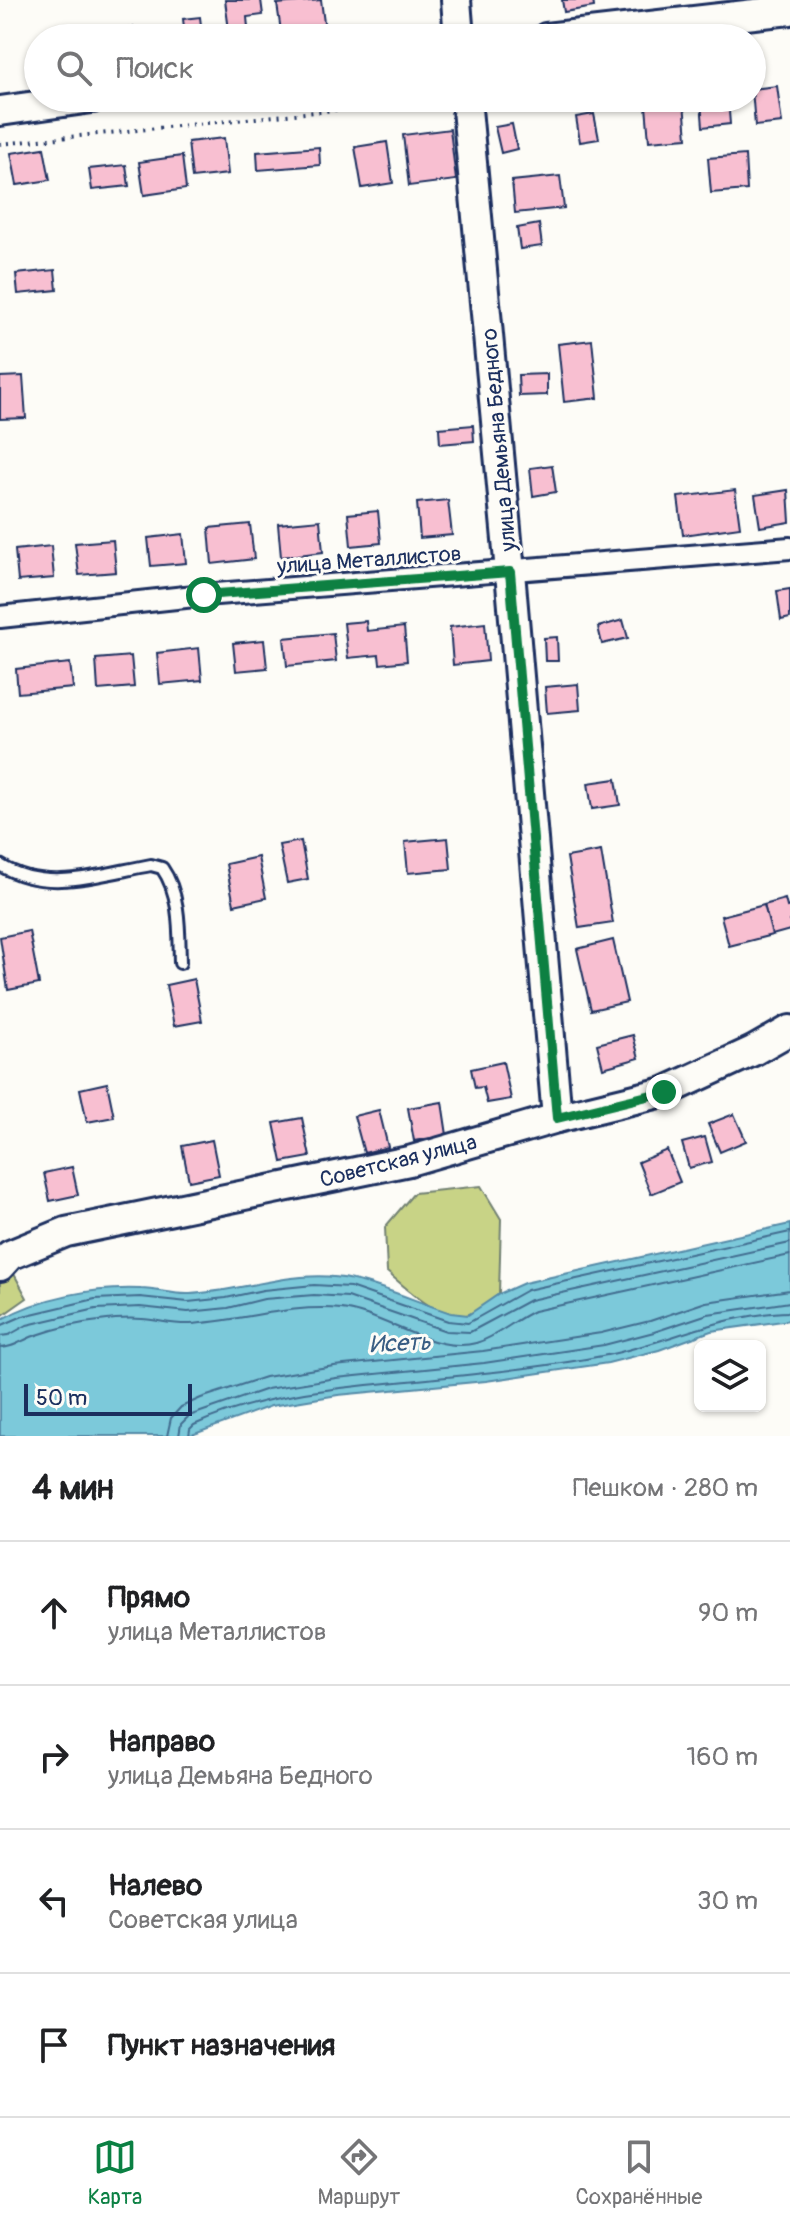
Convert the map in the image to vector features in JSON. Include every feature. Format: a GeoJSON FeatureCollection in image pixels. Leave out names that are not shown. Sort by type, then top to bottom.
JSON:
{"type":"FeatureCollection","features":[{"type":"Feature","properties":{"kind":"street"},"geometry":{"type":"LineString","coordinates":[[456,0],[458,24]]}},
{"type":"Feature","properties":{"kind":"street"},"geometry":{"type":"LineString","coordinates":[[668,24],[790,10]]}},
{"type":"Feature","properties":{"kind":"street"},"geometry":{"type":"LineString","coordinates":[[0,111],[24,108]]}},
{"type":"Feature","properties":{"kind":"street","name":"улица Демьяна Бедного"},"geometry":{"type":"LineString","coordinates":[[467,112],[557,1118]]}},
{"type":"Feature","properties":{"kind":"street","name":"улица Металлистов"},"geometry":{"type":"LineString","coordinates":[[0,617],[204,595],[790,548]]}},
{"type":"Feature","properties":{"kind":"street","name":"Советская улица"},"geometry":{"type":"LineString","coordinates":[[0,1266],[10,1255],[66,1232],[409,1161],[557,1118],[664,1092],[753,1051],[790,1030]]}},
{"type":"Feature","properties":{"kind":"lane"},"geometry":{"type":"LineString","coordinates":[[0,865],[17,875],[46,882],[151,865],[162,868],[168,876],[179,915],[180,963]]}},
{"type":"Feature","properties":{"kind":"path"},"geometry":{"type":"LineString","coordinates":[[0,144],[317,112]]}},
{"type":"Feature","properties":{"kind":"green space"},"geometry":{"type":"Polygon","coordinates":[[[481,1186],[501,1219],[499,1294],[470,1314],[454,1315],[423,1301],[387,1272],[385,1227],[414,1193],[481,1186]]]}},
{"type":"Feature","properties":{"kind":"green space"},"geometry":{"type":"Polygon","coordinates":[[[0,1248],[27,1298],[0,1317],[0,1248]]]}},
{"type":"Feature","properties":{"kind":"water","name":"Исеть"},"geometry":{"type":"Polygon","coordinates":[[[790,1224],[790,1320],[711,1331],[659,1350],[608,1363],[486,1381],[338,1395],[271,1406],[189,1436],[0,1436],[0,1320],[32,1305],[68,1295],[123,1289],[190,1294],[291,1278],[332,1277],[365,1283],[451,1313],[468,1315],[499,1294],[524,1283],[790,1224]]]}},
{"type":"Feature","properties":{"kind":"building"},"geometry":{"type":"Polygon","coordinates":[[[225,0],[261,0],[263,15],[247,17],[248,24],[228,24],[225,0]]]}},
{"type":"Feature","properties":{"kind":"building"},"geometry":{"type":"Polygon","coordinates":[[[321,0],[324,24],[280,24],[277,4],[321,0]]]}},
{"type":"Feature","properties":{"kind":"building"},"geometry":{"type":"Polygon","coordinates":[[[562,0],[593,0],[594,7],[564,12],[562,0]]]}},
{"type":"Feature","properties":{"kind":"building"},"geometry":{"type":"Polygon","coordinates":[[[200,17],[201,24],[184,24],[183,19],[200,17]]]}},
{"type":"Feature","properties":{"kind":"building"},"geometry":{"type":"Polygon","coordinates":[[[777,86],[782,123],[755,126],[754,112],[766,112],[766,87],[777,86]]]}},
{"type":"Feature","properties":{"kind":"building"},"geometry":{"type":"Polygon","coordinates":[[[647,112],[685,112],[687,138],[649,141],[647,112]]]}},
{"type":"Feature","properties":{"kind":"building"},"geometry":{"type":"Polygon","coordinates":[[[702,112],[729,112],[730,124],[703,127],[702,112]]]}},
{"type":"Feature","properties":{"kind":"building"},"geometry":{"type":"Polygon","coordinates":[[[594,114],[599,139],[580,142],[576,117],[594,114]]]}},
{"type":"Feature","properties":{"kind":"building"},"geometry":{"type":"Polygon","coordinates":[[[512,124],[517,149],[501,153],[495,127],[512,124]]]}},
{"type":"Feature","properties":{"kind":"building"},"geometry":{"type":"Polygon","coordinates":[[[450,129],[456,180],[409,186],[403,135],[450,129]]]}},
{"type":"Feature","properties":{"kind":"building"},"geometry":{"type":"Polygon","coordinates":[[[224,138],[228,174],[192,178],[188,142],[224,138]]]}},
{"type":"Feature","properties":{"kind":"building"},"geometry":{"type":"Polygon","coordinates":[[[387,142],[393,183],[362,188],[355,147],[387,142]]]}},
{"type":"Feature","properties":{"kind":"building"},"geometry":{"type":"Polygon","coordinates":[[[319,147],[320,165],[258,170],[257,152],[319,147]]]}},
{"type":"Feature","properties":{"kind":"building"},"geometry":{"type":"Polygon","coordinates":[[[44,148],[50,180],[17,185],[11,153],[44,148]]]}},
{"type":"Feature","properties":{"kind":"building"},"geometry":{"type":"Polygon","coordinates":[[[745,155],[747,190],[711,193],[708,158],[745,155]]]}},
{"type":"Feature","properties":{"kind":"building"},"geometry":{"type":"Polygon","coordinates":[[[182,156],[186,189],[144,195],[139,162],[182,156]]]}},
{"type":"Feature","properties":{"kind":"building"},"geometry":{"type":"Polygon","coordinates":[[[126,165],[129,186],[92,190],[89,169],[126,165]]]}},
{"type":"Feature","properties":{"kind":"building"},"geometry":{"type":"Polygon","coordinates":[[[560,176],[564,208],[515,213],[512,181],[560,176]]]}},
{"type":"Feature","properties":{"kind":"building"},"geometry":{"type":"Polygon","coordinates":[[[539,224],[542,246],[520,249],[517,228],[539,224]]]}},
{"type":"Feature","properties":{"kind":"building"},"geometry":{"type":"Polygon","coordinates":[[[55,270],[57,290],[18,294],[16,274],[55,270]]]}},
{"type":"Feature","properties":{"kind":"building"},"geometry":{"type":"Polygon","coordinates":[[[592,340],[598,398],[564,402],[558,344],[592,340]]]}},
{"type":"Feature","properties":{"kind":"building"},"geometry":{"type":"Polygon","coordinates":[[[547,374],[547,395],[519,396],[518,375],[547,374]]]}},
{"type":"Feature","properties":{"kind":"building"},"geometry":{"type":"Polygon","coordinates":[[[23,376],[26,418],[0,419],[0,377],[23,376]]]}},
{"type":"Feature","properties":{"kind":"building"},"geometry":{"type":"Polygon","coordinates":[[[473,425],[474,441],[440,444],[439,428],[473,425]]]}},
{"type":"Feature","properties":{"kind":"building"},"geometry":{"type":"Polygon","coordinates":[[[552,465],[556,492],[533,496],[530,468],[552,465]]]}},
{"type":"Feature","properties":{"kind":"building"},"geometry":{"type":"Polygon","coordinates":[[[735,490],[740,527],[683,535],[678,497],[735,490]]]}},
{"type":"Feature","properties":{"kind":"building"},"geometry":{"type":"Polygon","coordinates":[[[788,490],[790,522],[760,527],[755,495],[788,490]]]}},
{"type":"Feature","properties":{"kind":"building"},"geometry":{"type":"Polygon","coordinates":[[[448,500],[452,535],[420,538],[417,503],[448,500]]]}},
{"type":"Feature","properties":{"kind":"building"},"geometry":{"type":"Polygon","coordinates":[[[378,511],[381,543],[351,546],[348,514],[378,511]]]}},
{"type":"Feature","properties":{"kind":"building"},"geometry":{"type":"Polygon","coordinates":[[[320,520],[323,552],[281,557],[278,524],[320,520]]]}},
{"type":"Feature","properties":{"kind":"building"},"geometry":{"type":"Polygon","coordinates":[[[250,524],[254,559],[212,564],[209,528],[250,524]]]}},
{"type":"Feature","properties":{"kind":"building"},"geometry":{"type":"Polygon","coordinates":[[[183,534],[186,563],[151,566],[148,538],[183,534]]]}},
{"type":"Feature","properties":{"kind":"building"},"geometry":{"type":"Polygon","coordinates":[[[113,540],[116,572],[79,575],[75,543],[113,540]]]}},
{"type":"Feature","properties":{"kind":"building"},"geometry":{"type":"Polygon","coordinates":[[[51,546],[54,578],[18,581],[15,550],[51,546]]]}},
{"type":"Feature","properties":{"kind":"building"},"geometry":{"type":"Polygon","coordinates":[[[790,589],[790,618],[781,620],[777,591],[790,589]]]}},
{"type":"Feature","properties":{"kind":"building"},"geometry":{"type":"Polygon","coordinates":[[[623,620],[628,638],[602,644],[598,627],[623,620]]]}},
{"type":"Feature","properties":{"kind":"building"},"geometry":{"type":"Polygon","coordinates":[[[366,621],[367,631],[404,627],[407,661],[380,664],[379,655],[348,658],[344,623],[366,621]]]}},
{"type":"Feature","properties":{"kind":"building"},"geometry":{"type":"Polygon","coordinates":[[[485,623],[488,661],[453,665],[450,627],[485,623]]]}},
{"type":"Feature","properties":{"kind":"building"},"geometry":{"type":"Polygon","coordinates":[[[333,633],[336,661],[287,666],[284,638],[333,633]]]}},
{"type":"Feature","properties":{"kind":"building"},"geometry":{"type":"Polygon","coordinates":[[[557,637],[558,661],[545,661],[544,638],[557,637]]]}},
{"type":"Feature","properties":{"kind":"building"},"geometry":{"type":"Polygon","coordinates":[[[264,640],[267,668],[236,671],[233,643],[264,640]]]}},
{"type":"Feature","properties":{"kind":"building"},"geometry":{"type":"Polygon","coordinates":[[[199,648],[202,680],[160,684],[157,653],[199,648]]]}},
{"type":"Feature","properties":{"kind":"building"},"geometry":{"type":"Polygon","coordinates":[[[131,656],[134,687],[98,690],[96,659],[131,656]]]}},
{"type":"Feature","properties":{"kind":"building"},"geometry":{"type":"Polygon","coordinates":[[[70,663],[73,688],[18,693],[16,669],[70,663]]]}},
{"type":"Feature","properties":{"kind":"building"},"geometry":{"type":"Polygon","coordinates":[[[578,684],[580,710],[547,713],[545,687],[578,684]]]}},
{"type":"Feature","properties":{"kind":"building"},"geometry":{"type":"Polygon","coordinates":[[[616,779],[620,805],[592,809],[588,783],[616,779]]]}},
{"type":"Feature","properties":{"kind":"building"},"geometry":{"type":"Polygon","coordinates":[[[448,838],[451,869],[408,873],[405,842],[448,838]]]}},
{"type":"Feature","properties":{"kind":"building"},"geometry":{"type":"Polygon","coordinates":[[[301,841],[308,879],[287,883],[279,845],[301,841]]]}},
{"type":"Feature","properties":{"kind":"building"},"geometry":{"type":"Polygon","coordinates":[[[601,851],[613,923],[579,928],[567,857],[601,851]]]}},
{"type":"Feature","properties":{"kind":"building"},"geometry":{"type":"Polygon","coordinates":[[[258,857],[266,898],[234,905],[226,864],[258,857]]]}},
{"type":"Feature","properties":{"kind":"building"},"geometry":{"type":"Polygon","coordinates":[[[785,899],[787,907],[790,906],[790,930],[772,935],[764,905],[785,899]]]}},
{"type":"Feature","properties":{"kind":"building"},"geometry":{"type":"Polygon","coordinates":[[[764,905],[772,935],[729,946],[721,916],[764,905]]]}},
{"type":"Feature","properties":{"kind":"building"},"geometry":{"type":"Polygon","coordinates":[[[29,931],[39,984],[8,990],[0,937],[29,931]]]}},
{"type":"Feature","properties":{"kind":"building"},"geometry":{"type":"Polygon","coordinates":[[[613,940],[627,1002],[591,1010],[577,949],[613,940]]]}},
{"type":"Feature","properties":{"kind":"building"},"geometry":{"type":"Polygon","coordinates":[[[194,979],[202,1021],[174,1026],[166,985],[194,979]]]}},
{"type":"Feature","properties":{"kind":"building"},"geometry":{"type":"Polygon","coordinates":[[[633,1035],[639,1058],[603,1068],[597,1044],[633,1035]]]}},
{"type":"Feature","properties":{"kind":"building"},"geometry":{"type":"Polygon","coordinates":[[[503,1062],[511,1099],[487,1103],[483,1087],[475,1088],[471,1069],[503,1062]]]}},
{"type":"Feature","properties":{"kind":"building"},"geometry":{"type":"Polygon","coordinates":[[[107,1083],[114,1117],[87,1122],[80,1089],[107,1083]]]}},
{"type":"Feature","properties":{"kind":"building"},"geometry":{"type":"Polygon","coordinates":[[[442,1102],[447,1135],[414,1141],[408,1108],[442,1102]]]}},
{"type":"Feature","properties":{"kind":"building"},"geometry":{"type":"Polygon","coordinates":[[[379,1110],[388,1147],[364,1153],[354,1116],[379,1110]]]}},
{"type":"Feature","properties":{"kind":"building"},"geometry":{"type":"Polygon","coordinates":[[[734,1114],[746,1141],[720,1152],[708,1124],[734,1114]]]}},
{"type":"Feature","properties":{"kind":"building"},"geometry":{"type":"Polygon","coordinates":[[[302,1118],[310,1157],[282,1162],[274,1123],[302,1118]]]}},
{"type":"Feature","properties":{"kind":"building"},"geometry":{"type":"Polygon","coordinates":[[[705,1137],[712,1162],[689,1168],[682,1143],[705,1137]]]}},
{"type":"Feature","properties":{"kind":"building"},"geometry":{"type":"Polygon","coordinates":[[[212,1140],[219,1175],[189,1181],[182,1146],[212,1140]]]}},
{"type":"Feature","properties":{"kind":"building"},"geometry":{"type":"Polygon","coordinates":[[[667,1150],[680,1182],[651,1194],[638,1162],[667,1150]]]}},
{"type":"Feature","properties":{"kind":"building"},"geometry":{"type":"Polygon","coordinates":[[[72,1167],[78,1195],[50,1201],[44,1173],[72,1167]]]}},
{"type":"Feature","properties":{"kind":"route"},"geometry":{"type":"LineString","coordinates":[[204,595],[510,572],[557,1118],[664,1092]]}}]}
